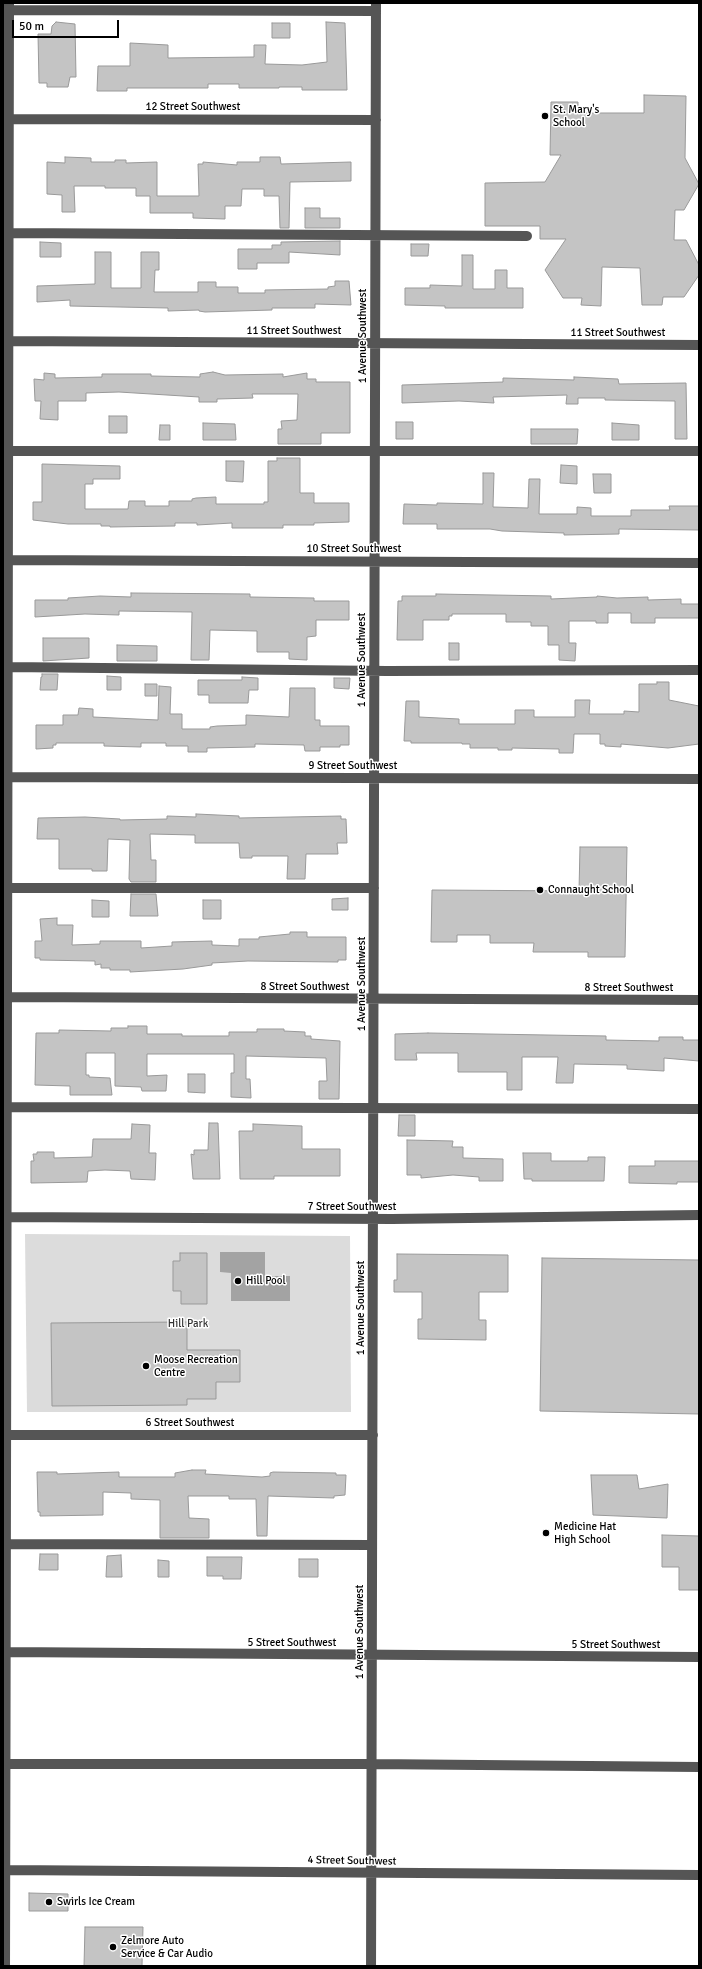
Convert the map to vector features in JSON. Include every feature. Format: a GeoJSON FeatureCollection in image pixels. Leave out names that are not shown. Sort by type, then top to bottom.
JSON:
{"type":"FeatureCollection","features":[{"type":"Feature","properties":{"kind":"street"},"geometry":{"type":"LineString","coordinates":[[5,1966],[4,1765],[6,1652],[4,1638],[6,1544],[4,1217],[6,1107],[4,1095],[7,888],[5,870],[7,777],[5,760],[8,667],[5,646],[8,560],[6,537],[9,451],[6,420],[9,341],[6,308],[10,233],[6,195],[9,119],[6,87],[9,6],[376,7]]}},
{"type":"Feature","properties":{"kind":"street","name":"1 Avenue Southwest"},"geometry":{"type":"LineString","coordinates":[[371,1966],[376,7]]}},
{"type":"Feature","properties":{"kind":"street","name":"12 Street Southwest"},"geometry":{"type":"LineString","coordinates":[[9,119],[376,120]]}},
{"type":"Feature","properties":{"kind":"street"},"geometry":{"type":"LineString","coordinates":[[10,233],[527,236]]}},
{"type":"Feature","properties":{"kind":"street","name":"11 Street Southwest"},"geometry":{"type":"LineString","coordinates":[[9,341],[699,345]]}},
{"type":"Feature","properties":{"kind":"street"},"geometry":{"type":"LineString","coordinates":[[9,451],[699,451]]}},
{"type":"Feature","properties":{"kind":"street","name":"10 Street Southwest"},"geometry":{"type":"LineString","coordinates":[[8,560],[699,563]]}},
{"type":"Feature","properties":{"kind":"street"},"geometry":{"type":"LineString","coordinates":[[8,667],[374,670],[699,670]]}},
{"type":"Feature","properties":{"kind":"street","name":"9 Street Southwest"},"geometry":{"type":"LineString","coordinates":[[7,777],[699,779]]}},
{"type":"Feature","properties":{"kind":"street"},"geometry":{"type":"LineString","coordinates":[[7,888],[374,888]]}},
{"type":"Feature","properties":{"kind":"street","name":"8 Street Southwest"},"geometry":{"type":"LineString","coordinates":[[6,997],[699,1000]]}},
{"type":"Feature","properties":{"kind":"street"},"geometry":{"type":"LineString","coordinates":[[6,1107],[699,1109]]}},
{"type":"Feature","properties":{"kind":"street","name":"7 Street Southwest"},"geometry":{"type":"LineString","coordinates":[[4,1217],[373,1219],[699,1215]]}},
{"type":"Feature","properties":{"kind":"street","name":"6 Street Southwest"},"geometry":{"type":"LineString","coordinates":[[5,1435],[372,1435]]}},
{"type":"Feature","properties":{"kind":"street"},"geometry":{"type":"LineString","coordinates":[[6,1544],[372,1545]]}},
{"type":"Feature","properties":{"kind":"street","name":"5 Street Southwest"},"geometry":{"type":"LineString","coordinates":[[6,1652],[699,1657]]}},
{"type":"Feature","properties":{"kind":"street"},"geometry":{"type":"LineString","coordinates":[[4,1765],[372,1764],[699,1767]]}},
{"type":"Feature","properties":{"kind":"street","name":"4 Street Southwest"},"geometry":{"type":"LineString","coordinates":[[5,1870],[699,1875]]}},
{"type":"Feature","properties":{"kind":"green space","name":"Hill Park"},"geometry":{"type":"Polygon","coordinates":[[[25,1234],[350,1236],[351,1412],[27,1412],[25,1234]]]}},
{"type":"Feature","properties":{"kind":"shaded area"},"geometry":{"type":"Polygon","coordinates":[[[220,1252],[265,1252],[265,1276],[290,1276],[290,1301],[231,1301],[231,1273],[220,1272],[220,1252]]]}},
{"type":"Feature","properties":{"kind":"building"},"geometry":{"type":"Polygon","coordinates":[[[56,22],[75,24],[76,77],[70,77],[68,87],[47,87],[47,83],[39,83],[38,34],[51,34],[52,26],[56,22]]]}},
{"type":"Feature","properties":{"kind":"building"},"geometry":{"type":"Polygon","coordinates":[[[326,22],[345,23],[347,90],[302,90],[302,87],[239,88],[239,84],[208,84],[208,88],[127,88],[127,91],[97,91],[98,66],[130,66],[130,43],[168,45],[168,58],[254,57],[254,45],[266,45],[265,64],[302,65],[327,62],[326,22]]]}},
{"type":"Feature","properties":{"kind":"building"},"geometry":{"type":"Polygon","coordinates":[[[272,23],[290,23],[290,38],[272,38],[272,23]]]}},
{"type":"Feature","properties":{"kind":"building"},"geometry":{"type":"Polygon","coordinates":[[[644,95],[686,96],[685,158],[699,184],[684,210],[675,210],[674,240],[686,240],[699,265],[699,275],[684,297],[663,297],[662,305],[642,305],[640,268],[602,267],[601,306],[581,305],[582,298],[563,298],[545,270],[566,239],[540,239],[540,226],[485,226],[485,183],[545,182],[561,155],[550,155],[551,102],[578,102],[578,113],[644,113],[644,95]]]}},
{"type":"Feature","properties":{"kind":"building"},"geometry":{"type":"Polygon","coordinates":[[[65,157],[91,158],[91,162],[115,162],[115,160],[126,160],[126,163],[157,162],[157,196],[199,196],[198,164],[203,164],[203,162],[237,165],[237,162],[260,162],[260,157],[280,157],[281,164],[351,162],[351,181],[290,182],[289,228],[280,228],[279,196],[264,196],[264,189],[242,189],[241,206],[225,206],[225,219],[193,218],[193,213],[150,213],[150,196],[136,196],[136,188],[105,188],[105,186],[74,186],[75,212],[62,212],[62,195],[47,194],[47,162],[65,163],[65,157]]]}},
{"type":"Feature","properties":{"kind":"building"},"geometry":{"type":"Polygon","coordinates":[[[305,208],[320,208],[320,218],[340,218],[340,228],[305,228],[305,208]]]}},
{"type":"Feature","properties":{"kind":"building"},"geometry":{"type":"Polygon","coordinates":[[[340,241],[340,255],[289,252],[289,263],[257,263],[257,269],[238,269],[238,249],[272,249],[272,245],[281,245],[281,242],[340,241]]]}},
{"type":"Feature","properties":{"kind":"building"},"geometry":{"type":"Polygon","coordinates":[[[40,242],[61,243],[61,257],[40,257],[40,242]]]}},
{"type":"Feature","properties":{"kind":"building"},"geometry":{"type":"Polygon","coordinates":[[[411,244],[429,244],[428,256],[411,256],[411,244]]]}},
{"type":"Feature","properties":{"kind":"building"},"geometry":{"type":"Polygon","coordinates":[[[95,252],[111,252],[111,288],[141,288],[141,252],[159,252],[159,270],[155,270],[154,292],[198,292],[198,282],[216,282],[216,287],[238,287],[238,293],[265,293],[265,290],[328,289],[328,287],[335,286],[335,281],[349,281],[351,305],[315,304],[315,308],[272,308],[272,310],[205,312],[199,310],[168,311],[168,308],[70,306],[70,300],[37,302],[37,286],[95,284],[95,252]]]}},
{"type":"Feature","properties":{"kind":"building"},"geometry":{"type":"Polygon","coordinates":[[[462,255],[473,255],[473,289],[495,289],[495,270],[507,270],[507,288],[523,288],[523,308],[445,308],[445,306],[405,305],[405,288],[430,288],[430,285],[462,286],[462,255]]]}},
{"type":"Feature","properties":{"kind":"building"},"geometry":{"type":"Polygon","coordinates":[[[213,372],[225,375],[283,374],[283,377],[307,373],[307,379],[316,379],[316,382],[350,382],[350,433],[321,433],[321,444],[278,444],[278,429],[282,429],[281,421],[297,420],[298,394],[252,394],[253,398],[217,399],[217,402],[199,402],[199,397],[119,392],[86,393],[86,401],[58,401],[58,420],[40,419],[41,401],[35,401],[34,379],[44,380],[44,373],[55,374],[55,378],[102,377],[102,374],[151,374],[151,376],[200,377],[200,374],[213,372]]]}},
{"type":"Feature","properties":{"kind":"building"},"geometry":{"type":"Polygon","coordinates":[[[574,377],[618,379],[619,384],[686,383],[687,439],[675,439],[675,401],[578,398],[578,404],[566,404],[567,395],[493,397],[494,403],[459,401],[402,403],[402,385],[503,382],[503,378],[574,380],[574,377]]]}},
{"type":"Feature","properties":{"kind":"building"},"geometry":{"type":"Polygon","coordinates":[[[109,416],[127,416],[127,433],[109,433],[109,416]]]}},
{"type":"Feature","properties":{"kind":"building"},"geometry":{"type":"Polygon","coordinates":[[[396,422],[413,422],[413,439],[396,439],[396,422]]]}},
{"type":"Feature","properties":{"kind":"building"},"geometry":{"type":"Polygon","coordinates":[[[203,423],[235,424],[236,440],[203,440],[203,423]]]}},
{"type":"Feature","properties":{"kind":"building"},"geometry":{"type":"Polygon","coordinates":[[[612,423],[639,425],[639,440],[612,440],[612,423]]]}},
{"type":"Feature","properties":{"kind":"building"},"geometry":{"type":"Polygon","coordinates":[[[160,425],[170,425],[170,440],[159,440],[160,425]]]}},
{"type":"Feature","properties":{"kind":"building"},"geometry":{"type":"Polygon","coordinates":[[[531,429],[578,429],[577,444],[531,444],[531,429]]]}},
{"type":"Feature","properties":{"kind":"building"},"geometry":{"type":"Polygon","coordinates":[[[277,458],[300,458],[300,493],[314,493],[314,503],[349,503],[349,522],[314,523],[314,525],[283,525],[283,528],[232,528],[232,523],[197,525],[197,523],[175,523],[175,526],[110,527],[101,526],[101,524],[68,524],[33,520],[33,502],[42,502],[42,464],[120,466],[120,479],[93,479],[93,484],[85,484],[85,509],[128,509],[129,501],[145,501],[145,506],[169,506],[169,501],[192,501],[192,499],[196,498],[216,497],[216,504],[264,504],[264,502],[268,502],[268,461],[277,461],[277,458]]]}},
{"type":"Feature","properties":{"kind":"building"},"geometry":{"type":"Polygon","coordinates":[[[226,461],[244,461],[243,482],[226,481],[226,461]]]}},
{"type":"Feature","properties":{"kind":"building"},"geometry":{"type":"Polygon","coordinates":[[[561,465],[577,466],[577,484],[560,483],[561,465]]]}},
{"type":"Feature","properties":{"kind":"building"},"geometry":{"type":"Polygon","coordinates":[[[483,473],[494,473],[493,507],[528,508],[529,479],[540,479],[539,514],[577,514],[577,507],[591,508],[591,516],[631,516],[631,510],[670,510],[669,506],[699,506],[699,530],[619,529],[619,534],[564,535],[564,533],[502,531],[490,529],[437,529],[437,524],[403,524],[404,504],[483,504],[483,473]]]}},
{"type":"Feature","properties":{"kind":"building"},"geometry":{"type":"Polygon","coordinates":[[[593,474],[611,474],[611,493],[594,493],[593,474]]]}},
{"type":"Feature","properties":{"kind":"building"},"geometry":{"type":"Polygon","coordinates":[[[131,593],[250,594],[250,597],[314,598],[314,601],[349,601],[349,620],[316,620],[316,636],[307,637],[307,660],[289,659],[289,652],[257,652],[257,631],[210,630],[209,660],[191,660],[192,612],[119,611],[119,615],[85,614],[35,617],[35,600],[68,600],[68,598],[100,596],[131,597],[131,593]]]}},
{"type":"Feature","properties":{"kind":"building"},"geometry":{"type":"Polygon","coordinates":[[[436,594],[551,596],[551,599],[597,596],[617,598],[648,597],[648,600],[681,599],[681,604],[699,604],[699,618],[655,618],[655,623],[631,623],[631,613],[608,613],[608,623],[596,623],[596,621],[569,621],[569,643],[576,643],[575,661],[559,660],[559,645],[548,645],[548,626],[531,626],[531,622],[506,622],[506,614],[452,614],[452,616],[449,616],[449,620],[423,620],[423,640],[397,640],[398,601],[402,601],[402,596],[436,596],[436,594]]]}},
{"type":"Feature","properties":{"kind":"building"},"geometry":{"type":"Polygon","coordinates":[[[43,638],[89,638],[89,658],[43,661],[43,638]]]}},
{"type":"Feature","properties":{"kind":"building"},"geometry":{"type":"Polygon","coordinates":[[[449,643],[459,643],[459,660],[449,660],[449,643]]]}},
{"type":"Feature","properties":{"kind":"building"},"geometry":{"type":"Polygon","coordinates":[[[117,645],[157,646],[157,661],[117,661],[117,645]]]}},
{"type":"Feature","properties":{"kind":"building"},"geometry":{"type":"Polygon","coordinates":[[[42,674],[58,674],[57,690],[40,690],[42,674]]]}},
{"type":"Feature","properties":{"kind":"building"},"geometry":{"type":"Polygon","coordinates":[[[107,676],[121,677],[121,690],[107,690],[107,676]]]}},
{"type":"Feature","properties":{"kind":"building"},"geometry":{"type":"Polygon","coordinates":[[[242,677],[258,678],[258,690],[249,690],[248,703],[209,703],[209,695],[198,695],[198,680],[242,680],[242,677]]]}},
{"type":"Feature","properties":{"kind":"building"},"geometry":{"type":"Polygon","coordinates":[[[334,678],[350,678],[349,689],[334,688],[334,678]]]}},
{"type":"Feature","properties":{"kind":"building"},"geometry":{"type":"Polygon","coordinates":[[[657,682],[669,682],[669,700],[699,706],[699,744],[668,748],[621,744],[621,747],[605,746],[605,744],[600,744],[600,734],[574,734],[573,753],[559,753],[559,749],[512,748],[512,750],[498,750],[498,748],[470,748],[470,744],[462,743],[411,743],[411,741],[404,741],[406,701],[419,701],[419,717],[459,719],[459,724],[515,724],[515,710],[534,710],[534,717],[575,717],[575,700],[590,700],[589,714],[624,714],[624,711],[639,712],[639,684],[657,684],[657,682]]]}},
{"type":"Feature","properties":{"kind":"building"},"geometry":{"type":"Polygon","coordinates":[[[145,684],[157,684],[157,696],[145,696],[145,684]]]}},
{"type":"Feature","properties":{"kind":"building"},"geometry":{"type":"Polygon","coordinates":[[[159,686],[171,687],[170,714],[182,714],[182,729],[210,729],[210,727],[217,726],[246,725],[246,715],[289,717],[290,688],[315,688],[315,720],[320,720],[320,726],[349,726],[349,745],[340,745],[340,747],[320,747],[320,751],[305,751],[304,745],[255,744],[255,747],[207,748],[207,752],[188,752],[188,746],[166,746],[166,743],[141,743],[141,747],[104,746],[104,743],[56,743],[56,745],[53,745],[53,748],[36,749],[36,725],[63,725],[63,715],[78,715],[79,708],[93,709],[93,717],[158,720],[159,686]]]}},
{"type":"Feature","properties":{"kind":"building"},"geometry":{"type":"Polygon","coordinates":[[[196,814],[239,816],[239,818],[341,816],[341,819],[346,819],[347,843],[337,843],[338,854],[306,854],[305,879],[287,879],[288,856],[252,856],[252,858],[240,858],[239,843],[195,843],[195,835],[150,834],[151,860],[156,860],[156,882],[131,882],[129,879],[130,840],[108,839],[107,871],[92,871],[92,869],[59,869],[59,839],[37,839],[38,818],[85,817],[120,820],[167,819],[167,816],[196,817],[196,814]]]}},
{"type":"Feature","properties":{"kind":"building"},"geometry":{"type":"Polygon","coordinates":[[[580,847],[627,847],[625,957],[588,957],[588,952],[533,952],[534,943],[490,943],[490,935],[457,935],[457,942],[431,942],[432,890],[579,891],[580,847]]]}},
{"type":"Feature","properties":{"kind":"building"},"geometry":{"type":"Polygon","coordinates":[[[131,894],[156,894],[158,916],[130,916],[131,894]]]}},
{"type":"Feature","properties":{"kind":"building"},"geometry":{"type":"Polygon","coordinates":[[[348,898],[348,910],[332,910],[332,899],[348,898]]]}},
{"type":"Feature","properties":{"kind":"building"},"geometry":{"type":"Polygon","coordinates":[[[92,900],[109,901],[109,917],[92,917],[92,900]]]}},
{"type":"Feature","properties":{"kind":"building"},"geometry":{"type":"Polygon","coordinates":[[[203,900],[221,900],[221,919],[203,919],[203,900]]]}},
{"type":"Feature","properties":{"kind":"building"},"geometry":{"type":"Polygon","coordinates":[[[57,918],[57,925],[73,925],[72,945],[100,944],[100,941],[141,941],[141,948],[172,946],[172,942],[212,941],[212,945],[239,946],[239,939],[259,939],[259,937],[290,934],[290,932],[307,932],[307,937],[346,937],[346,960],[338,960],[338,962],[248,961],[212,963],[212,965],[183,969],[130,972],[130,970],[110,970],[110,968],[101,968],[101,964],[95,965],[95,961],[40,960],[40,958],[35,958],[35,941],[42,941],[40,919],[57,918]]]}},
{"type":"Feature","properties":{"kind":"building"},"geometry":{"type":"Polygon","coordinates":[[[128,1026],[147,1026],[147,1034],[182,1034],[182,1036],[229,1036],[229,1032],[257,1032],[257,1029],[284,1029],[284,1031],[305,1032],[305,1036],[311,1036],[311,1039],[340,1041],[339,1099],[319,1099],[319,1081],[327,1081],[326,1058],[246,1056],[246,1079],[250,1079],[251,1098],[231,1097],[231,1073],[234,1073],[234,1054],[147,1054],[147,1076],[167,1075],[166,1091],[142,1091],[141,1087],[115,1086],[115,1053],[86,1053],[86,1075],[89,1075],[89,1077],[110,1078],[112,1095],[70,1095],[70,1086],[35,1085],[36,1033],[59,1033],[59,1030],[111,1031],[111,1028],[128,1028],[128,1026]]]}},
{"type":"Feature","properties":{"kind":"building"},"geometry":{"type":"Polygon","coordinates":[[[428,1033],[606,1036],[606,1040],[659,1041],[659,1037],[683,1037],[683,1040],[699,1040],[699,1061],[664,1058],[664,1071],[627,1069],[627,1065],[574,1064],[573,1083],[556,1083],[558,1057],[522,1057],[522,1090],[507,1090],[507,1072],[458,1072],[458,1053],[416,1053],[417,1060],[395,1060],[395,1034],[428,1033]]]}},
{"type":"Feature","properties":{"kind":"building"},"geometry":{"type":"Polygon","coordinates":[[[188,1074],[205,1074],[205,1093],[188,1092],[188,1074]]]}},
{"type":"Feature","properties":{"kind":"building"},"geometry":{"type":"Polygon","coordinates":[[[399,1115],[415,1115],[415,1136],[398,1136],[399,1115]]]}},
{"type":"Feature","properties":{"kind":"building"},"geometry":{"type":"Polygon","coordinates":[[[209,1123],[218,1123],[220,1179],[193,1179],[191,1154],[194,1155],[194,1150],[208,1150],[209,1123]]]}},
{"type":"Feature","properties":{"kind":"building"},"geometry":{"type":"Polygon","coordinates":[[[132,1124],[150,1125],[149,1153],[156,1153],[155,1180],[131,1179],[130,1171],[105,1170],[88,1171],[87,1182],[31,1183],[31,1161],[34,1161],[33,1154],[37,1154],[37,1152],[54,1152],[54,1158],[92,1157],[93,1139],[131,1139],[132,1124]]]}},
{"type":"Feature","properties":{"kind":"building"},"geometry":{"type":"Polygon","coordinates":[[[253,1124],[302,1126],[302,1149],[340,1149],[340,1176],[274,1176],[274,1179],[240,1179],[239,1131],[253,1131],[253,1124]]]}},
{"type":"Feature","properties":{"kind":"building"},"geometry":{"type":"Polygon","coordinates":[[[407,1140],[453,1141],[452,1147],[463,1147],[463,1158],[503,1159],[503,1181],[479,1181],[479,1177],[453,1175],[421,1178],[421,1175],[407,1175],[407,1140]]]}},
{"type":"Feature","properties":{"kind":"building"},"geometry":{"type":"Polygon","coordinates":[[[523,1153],[551,1153],[551,1161],[588,1161],[588,1157],[605,1157],[604,1181],[532,1181],[532,1179],[524,1179],[523,1153]]]}},
{"type":"Feature","properties":{"kind":"building"},"geometry":{"type":"Polygon","coordinates":[[[655,1161],[699,1161],[699,1182],[677,1182],[677,1184],[629,1183],[629,1166],[655,1166],[655,1161]]]}},
{"type":"Feature","properties":{"kind":"building"},"geometry":{"type":"Polygon","coordinates":[[[180,1253],[207,1253],[207,1304],[181,1304],[181,1291],[173,1291],[173,1261],[180,1261],[180,1253]]]}},
{"type":"Feature","properties":{"kind":"building"},"geometry":{"type":"Polygon","coordinates":[[[397,1254],[508,1255],[508,1292],[479,1292],[479,1320],[486,1320],[486,1340],[418,1339],[418,1319],[422,1319],[422,1292],[394,1292],[394,1280],[397,1280],[397,1254]]]}},
{"type":"Feature","properties":{"kind":"building"},"geometry":{"type":"Polygon","coordinates":[[[542,1258],[699,1260],[699,1414],[540,1411],[542,1258]]]}},
{"type":"Feature","properties":{"kind":"building","name":"Moose Recreation Centre"},"geometry":{"type":"Polygon","coordinates":[[[187,1322],[187,1350],[240,1350],[240,1382],[216,1382],[216,1399],[187,1399],[187,1405],[52,1406],[51,1323],[187,1322]]]}},
{"type":"Feature","properties":{"kind":"building"},"geometry":{"type":"Polygon","coordinates":[[[192,1470],[206,1470],[205,1474],[262,1477],[270,1476],[270,1473],[273,1472],[336,1473],[336,1475],[346,1475],[345,1495],[334,1496],[334,1498],[268,1496],[267,1536],[257,1536],[256,1499],[229,1499],[229,1496],[188,1496],[189,1518],[209,1519],[209,1538],[160,1538],[160,1500],[131,1499],[131,1493],[103,1492],[103,1515],[40,1516],[40,1512],[38,1512],[37,1472],[57,1472],[57,1474],[119,1472],[119,1477],[175,1477],[175,1473],[192,1470]]]}},
{"type":"Feature","properties":{"kind":"building"},"geometry":{"type":"Polygon","coordinates":[[[591,1475],[637,1475],[639,1489],[668,1484],[667,1518],[593,1515],[591,1475]]]}},
{"type":"Feature","properties":{"kind":"building"},"geometry":{"type":"Polygon","coordinates":[[[662,1535],[699,1536],[699,1590],[679,1590],[679,1567],[662,1567],[662,1535]]]}},
{"type":"Feature","properties":{"kind":"building"},"geometry":{"type":"Polygon","coordinates":[[[40,1554],[58,1554],[58,1570],[39,1570],[40,1554]]]}},
{"type":"Feature","properties":{"kind":"building"},"geometry":{"type":"Polygon","coordinates":[[[121,1555],[122,1577],[106,1577],[107,1556],[121,1555]]]}},
{"type":"Feature","properties":{"kind":"building"},"geometry":{"type":"Polygon","coordinates":[[[207,1557],[242,1557],[241,1579],[223,1579],[223,1576],[207,1576],[207,1557]]]}},
{"type":"Feature","properties":{"kind":"building"},"geometry":{"type":"Polygon","coordinates":[[[299,1559],[318,1559],[318,1577],[299,1577],[299,1559]]]}},
{"type":"Feature","properties":{"kind":"building"},"geometry":{"type":"Polygon","coordinates":[[[158,1560],[169,1561],[169,1577],[158,1577],[158,1560]]]}},
{"type":"Feature","properties":{"kind":"building","name":"Swirls Ice Cream"},"geometry":{"type":"Polygon","coordinates":[[[29,1893],[68,1894],[68,1911],[29,1911],[29,1893]]]}},
{"type":"Feature","properties":{"kind":"building","name":"Zelmore Auto Service & Car Audio"},"geometry":{"type":"Polygon","coordinates":[[[85,1927],[143,1927],[142,1966],[84,1966],[85,1927]]]}},
{"type":"Feature","properties":{"kind":"place","name":"St. Mary's School"},"geometry":{"type":"Point","coordinates":[545,116]}},
{"type":"Feature","properties":{"kind":"place","name":"Connaught School"},"geometry":{"type":"Point","coordinates":[540,890]}},
{"type":"Feature","properties":{"kind":"place","name":"Hill Pool"},"geometry":{"type":"Point","coordinates":[238,1281]}},
{"type":"Feature","properties":{"kind":"place","name":"Moose Recreation Centre"},"geometry":{"type":"Point","coordinates":[146,1366]}},
{"type":"Feature","properties":{"kind":"place","name":"Medicine Hat High School"},"geometry":{"type":"Point","coordinates":[546,1533]}},
{"type":"Feature","properties":{"kind":"place","name":"Swirls Ice Cream"},"geometry":{"type":"Point","coordinates":[49,1902]}},
{"type":"Feature","properties":{"kind":"place","name":"Zelmore Auto Service & Car Audio"},"geometry":{"type":"Point","coordinates":[113,1947]}}]}
